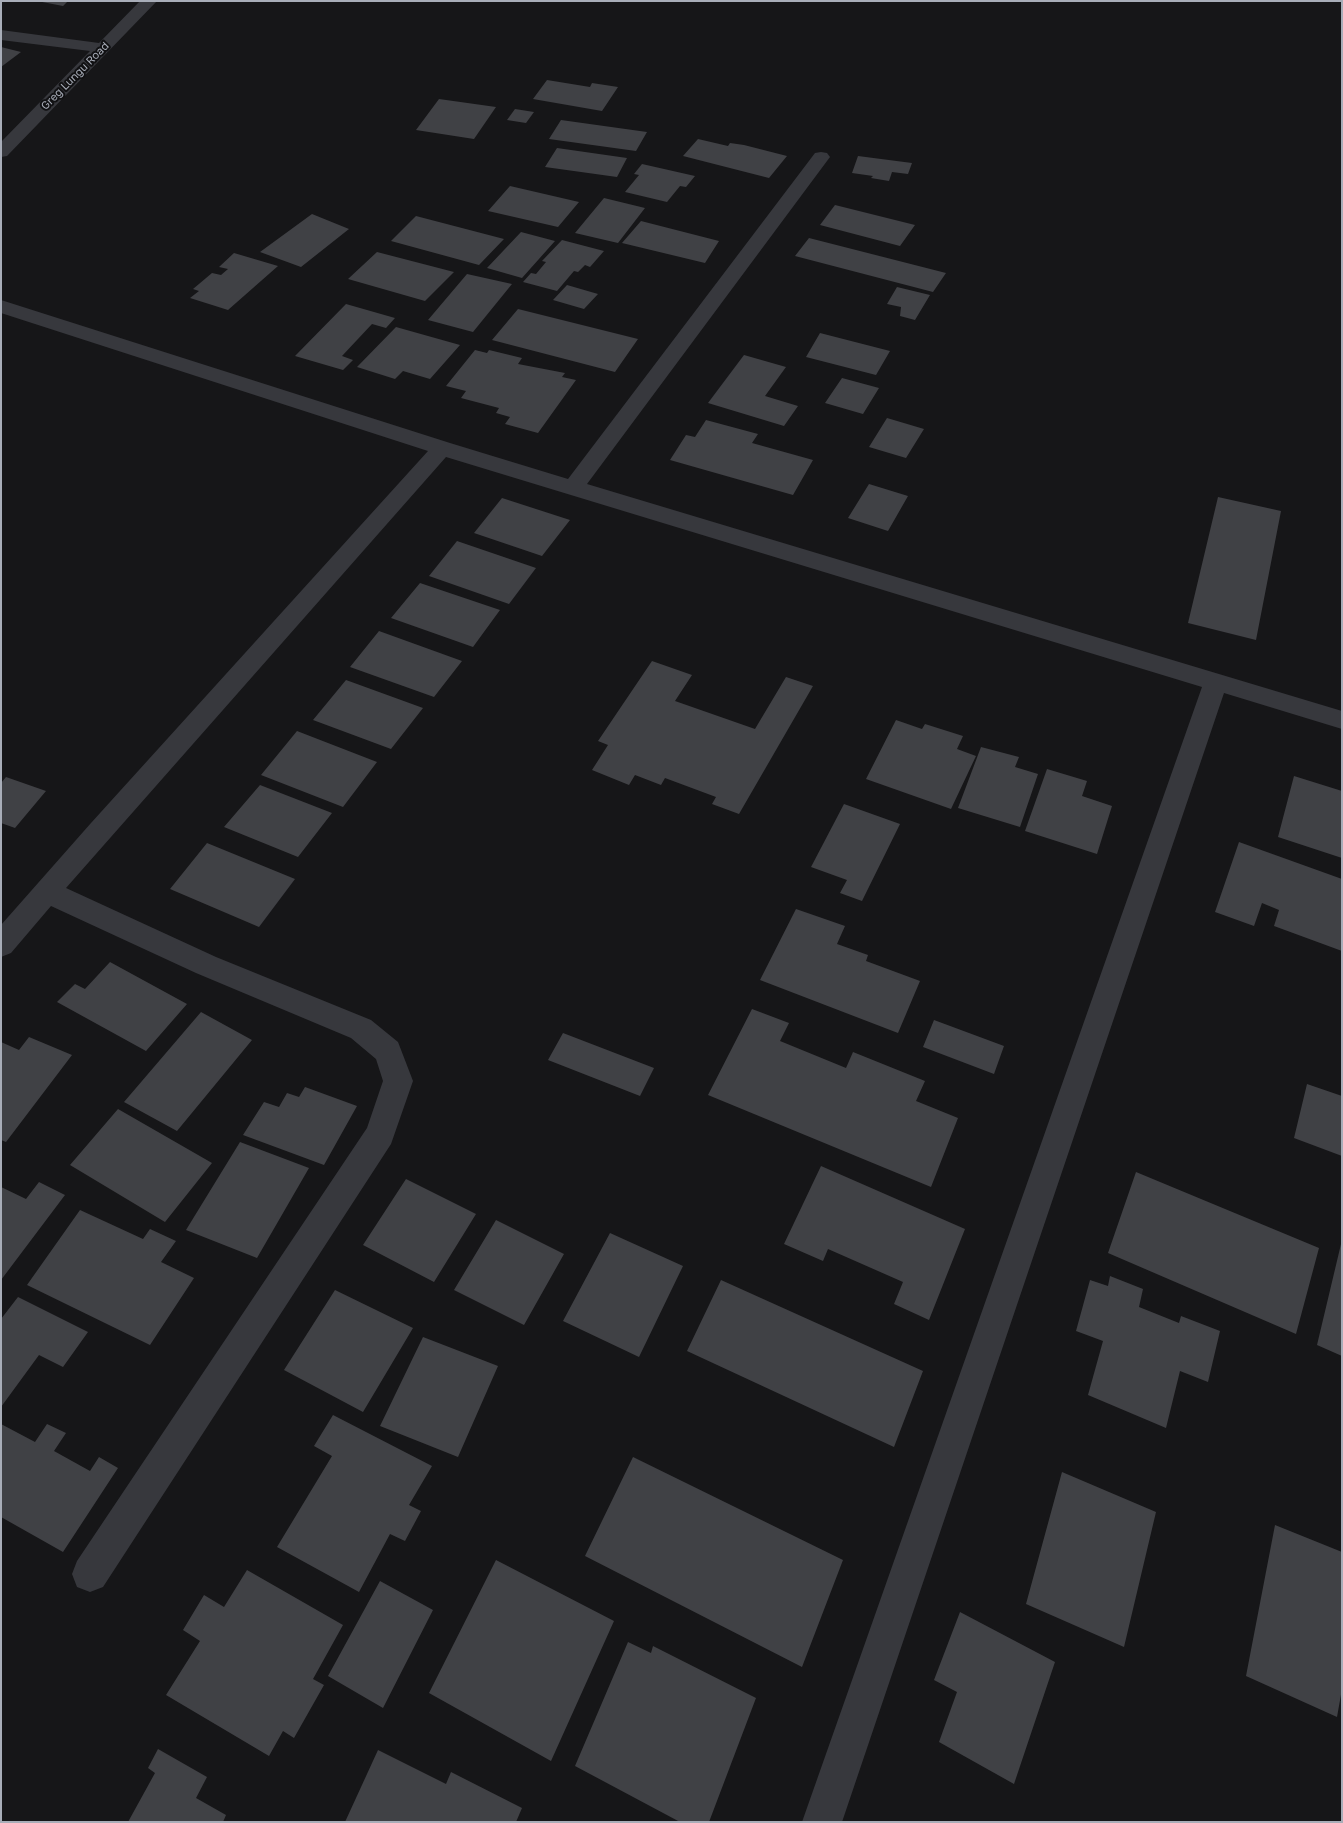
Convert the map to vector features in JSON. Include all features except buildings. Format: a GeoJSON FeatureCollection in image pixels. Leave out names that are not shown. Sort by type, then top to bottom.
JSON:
{"type":"FeatureCollection","features":[{"type":"Feature","properties":{"kind":"street","name":"Greg Lungu Road"},"geometry":{"type":"LineString","coordinates":[[1,152],[149,1]]}},
{"type":"Feature","properties":{"kind":"street"},"geometry":{"type":"LineString","coordinates":[[1,35],[103,48]]}},
{"type":"Feature","properties":{"kind":"street"},"geometry":{"type":"LineString","coordinates":[[1,126],[23,129]]}},
{"type":"Feature","properties":{"kind":"street"},"geometry":{"type":"LineString","coordinates":[[573,488],[821,156]]}},
{"type":"Feature","properties":{"kind":"street"},"geometry":{"type":"LineString","coordinates":[[1,306],[442,448],[1342,720]]}},
{"type":"Feature","properties":{"kind":"street"},"geometry":{"type":"LineString","coordinates":[[1,945],[46,892],[442,448]]}},
{"type":"Feature","properties":{"kind":"street"},"geometry":{"type":"LineString","coordinates":[[822,1822],[1216,681]]}},
{"type":"Feature","properties":{"kind":"street"},"geometry":{"type":"LineString","coordinates":[[46,892],[206,965],[360,1028],[388,1051],[398,1081],[380,1134],[90,1574]]}}]}
